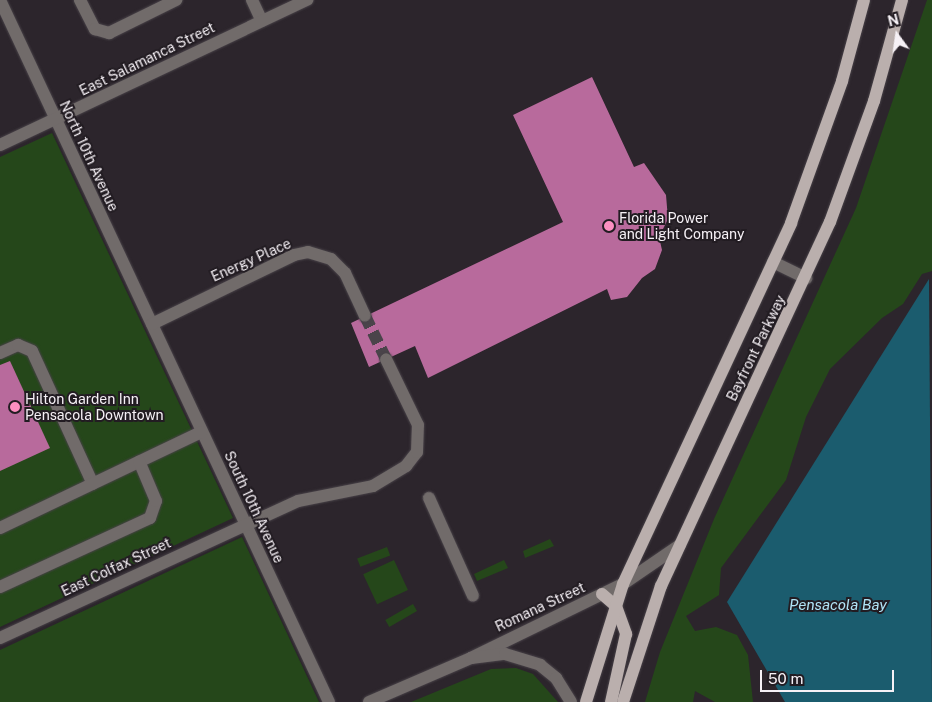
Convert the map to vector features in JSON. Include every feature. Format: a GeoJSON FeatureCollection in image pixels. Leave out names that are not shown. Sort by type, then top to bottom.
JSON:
{"type":"FeatureCollection","features":[{"type":"Feature","properties":{"kind":"main road","name":"Bayfront Parkway"},"geometry":{"type":"LineString","coordinates":[[586,702],[623,584],[670,476],[773,262],[817,157],[864,0]]}},
{"type":"Feature","properties":{"kind":"main road","name":"Bayfront Parkway"},"geometry":{"type":"LineString","coordinates":[[623,702],[630,671],[680,545],[806,278],[864,131],[902,0]]}},
{"type":"Feature","properties":{"kind":"main road"},"geometry":{"type":"LineString","coordinates":[[602,594],[616,606],[626,642],[611,702]]}},
{"type":"Feature","properties":{"kind":"street","name":"North 10th Avenue"},"geometry":{"type":"LineString","coordinates":[[0,0],[152,324]]}},
{"type":"Feature","properties":{"kind":"street"},"geometry":{"type":"LineString","coordinates":[[80,0],[95,29],[109,33],[176,0]]}},
{"type":"Feature","properties":{"kind":"street"},"geometry":{"type":"LineString","coordinates":[[252,0],[262,21]]}},
{"type":"Feature","properties":{"kind":"street","name":"East Salamanca Street"},"geometry":{"type":"LineString","coordinates":[[0,146],[307,0]]}},
{"type":"Feature","properties":{"kind":"street","name":"Energy Place"},"geometry":{"type":"LineString","coordinates":[[152,324],[294,255],[308,252],[331,260],[345,273],[365,316]]}},
{"type":"Feature","properties":{"kind":"street"},"geometry":{"type":"LineString","coordinates":[[773,262],[806,278]]}},
{"type":"Feature","properties":{"kind":"street","name":"South 10th Avenue"},"geometry":{"type":"LineString","coordinates":[[152,324],[329,702]]}},
{"type":"Feature","properties":{"kind":"street"},"geometry":{"type":"LineString","coordinates":[[0,353],[18,345],[32,351],[93,484]]}},
{"type":"Feature","properties":{"kind":"street"},"geometry":{"type":"LineString","coordinates":[[245,523],[317,495],[373,486],[406,466],[417,452],[418,424],[386,359]]}},
{"type":"Feature","properties":{"kind":"street"},"geometry":{"type":"LineString","coordinates":[[0,528],[201,432]]}},
{"type":"Feature","properties":{"kind":"street"},"geometry":{"type":"LineString","coordinates":[[0,587],[150,518],[156,502],[139,461]]}},
{"type":"Feature","properties":{"kind":"street"},"geometry":{"type":"LineString","coordinates":[[428,498],[473,596]]}},
{"type":"Feature","properties":{"kind":"street","name":"East Colfax Street"},"geometry":{"type":"LineString","coordinates":[[0,638],[245,523]]}},
{"type":"Feature","properties":{"kind":"street","name":"Romana Street"},"geometry":{"type":"LineString","coordinates":[[471,658],[623,584],[680,545]]}},
{"type":"Feature","properties":{"kind":"street"},"geometry":{"type":"LineString","coordinates":[[369,702],[471,658],[505,654],[525,658],[556,678],[571,702]]}},
{"type":"Feature","properties":{"kind":"green space"},"geometry":{"type":"Polygon","coordinates":[[[927,0],[932,0],[932,271],[922,274],[903,304],[882,318],[830,369],[806,417],[786,480],[721,568],[719,595],[686,616],[695,631],[716,627],[737,635],[748,655],[753,702],[715,702],[695,691],[693,702],[645,702],[660,652],[714,519],[856,208],[927,0]]]}},
{"type":"Feature","properties":{"kind":"green space"},"geometry":{"type":"Polygon","coordinates":[[[52,133],[233,518],[0,627],[0,157],[52,133]]]}},
{"type":"Feature","properties":{"kind":"green space"},"geometry":{"type":"Polygon","coordinates":[[[242,537],[319,702],[0,702],[0,650],[242,537]]]}},
{"type":"Feature","properties":{"kind":"green space"},"geometry":{"type":"Polygon","coordinates":[[[550,539],[554,546],[525,558],[523,551],[550,539]]]}},
{"type":"Feature","properties":{"kind":"green space"},"geometry":{"type":"Polygon","coordinates":[[[387,547],[390,555],[360,567],[357,558],[387,547]]]}},
{"type":"Feature","properties":{"kind":"green space"},"geometry":{"type":"Polygon","coordinates":[[[394,560],[408,590],[377,604],[363,574],[394,560]]]}},
{"type":"Feature","properties":{"kind":"green space"},"geometry":{"type":"Polygon","coordinates":[[[504,560],[508,568],[477,581],[474,574],[504,560]]]}},
{"type":"Feature","properties":{"kind":"green space"},"geometry":{"type":"Polygon","coordinates":[[[413,604],[417,611],[389,627],[385,620],[413,604]]]}},
{"type":"Feature","properties":{"kind":"green space"},"geometry":{"type":"Polygon","coordinates":[[[516,668],[533,674],[558,702],[411,702],[491,669],[516,668]]]}},
{"type":"Feature","properties":{"kind":"water","name":"Pensacola Bay"},"geometry":{"type":"Polygon","coordinates":[[[929,279],[932,702],[785,702],[727,602],[929,279]]]}},
{"type":"Feature","properties":{"kind":"building","name":"Florida Power and Light Company"},"geometry":{"type":"Polygon","coordinates":[[[592,77],[634,167],[644,163],[666,195],[668,219],[659,237],[662,250],[655,269],[642,278],[627,297],[611,300],[607,289],[428,378],[415,346],[369,367],[351,323],[563,222],[513,115],[592,77]]]}},
{"type":"Feature","properties":{"kind":"building","name":"Hilton Garden Inn Pensacola Downtown"},"geometry":{"type":"Polygon","coordinates":[[[10,361],[50,448],[0,471],[0,365],[10,361]]]}},
{"type":"Feature","properties":{"kind":"tunnel"},"geometry":{"type":"LineString","coordinates":[[365,316],[386,359]]}},
{"type":"Feature","properties":{"kind":"place","name":"Florida Power and Light Company"},"geometry":{"type":"Point","coordinates":[609,226]}},
{"type":"Feature","properties":{"kind":"place","name":"Hilton Garden Inn Pensacola Downtown"},"geometry":{"type":"Point","coordinates":[15,407]}}]}
